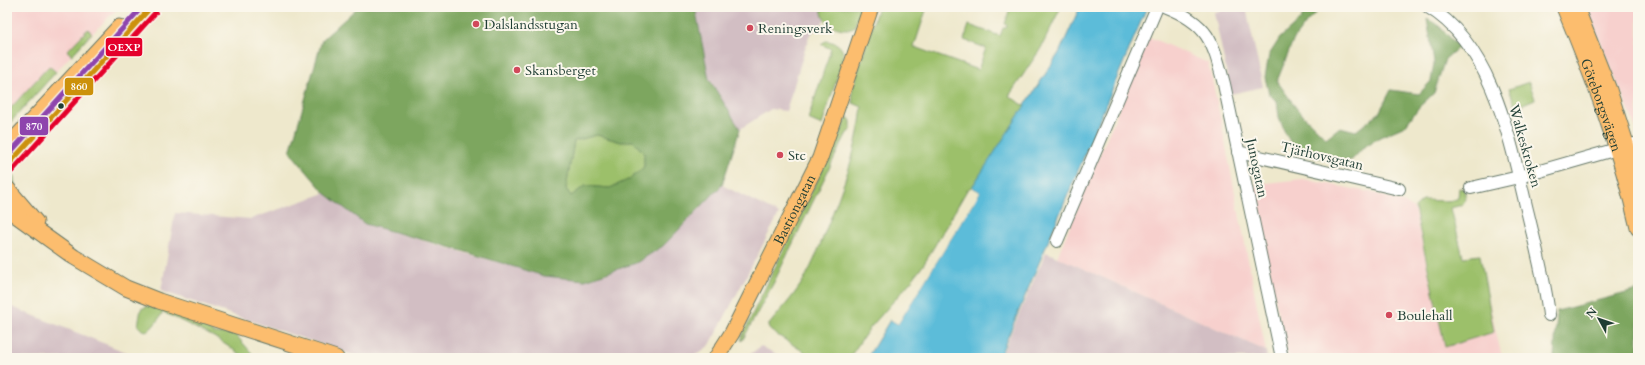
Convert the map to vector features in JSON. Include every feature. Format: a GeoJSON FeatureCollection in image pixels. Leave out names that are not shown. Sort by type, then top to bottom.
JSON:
{"type":"FeatureCollection","features":[{"type":"Feature","properties":{"kind":"main road"},"geometry":{"type":"LineString","coordinates":[[7,147],[138,7]]}},
{"type":"Feature","properties":{"kind":"main road"},"geometry":{"type":"LineString","coordinates":[[7,166],[151,7]]}},
{"type":"Feature","properties":{"kind":"main road","name":"Bastiongatan"},"geometry":{"type":"LineString","coordinates":[[716,358],[732,333],[820,158],[871,7]]}},
{"type":"Feature","properties":{"kind":"main road","name":"Göteborgsvägen"},"geometry":{"type":"LineString","coordinates":[[1564,7],[1598,92],[1628,146],[1629,186],[1638,228]]}},
{"type":"Feature","properties":{"kind":"main road","name":"Göteborgsvägen"},"geometry":{"type":"LineString","coordinates":[[1576,7],[1609,90],[1638,181]]}},
{"type":"Feature","properties":{"kind":"main road"},"geometry":{"type":"LineString","coordinates":[[7,188],[35,222],[64,250]]}},
{"type":"Feature","properties":{"kind":"main road"},"geometry":{"type":"LineString","coordinates":[[7,209],[101,275],[144,295],[336,358]]}},
{"type":"Feature","properties":{"kind":"street"},"geometry":{"type":"LineString","coordinates":[[1057,242],[1157,7]]}},
{"type":"Feature","properties":{"kind":"street","name":"Junogatan"},"geometry":{"type":"LineString","coordinates":[[1166,7],[1188,17],[1198,25],[1214,46],[1224,84],[1282,358]]}},
{"type":"Feature","properties":{"kind":"street","name":"Walkeskroken"},"geometry":{"type":"LineString","coordinates":[[1428,7],[1457,29],[1476,57],[1500,112],[1519,177],[1546,292],[1549,315]]}},
{"type":"Feature","properties":{"kind":"street"},"geometry":{"type":"LineString","coordinates":[[1471,188],[1519,177],[1628,146]]}},
{"type":"Feature","properties":{"kind":"street","name":"Tjärhovsgatan"},"geometry":{"type":"LineString","coordinates":[[1238,152],[1399,189]]}},
{"type":"Feature","properties":{"kind":"shaded area"},"geometry":{"type":"Polygon","coordinates":[[[7,7],[119,7],[74,52],[7,126],[7,7]]]}},
{"type":"Feature","properties":{"kind":"shaded area"},"geometry":{"type":"Polygon","coordinates":[[[695,7],[821,7],[825,20],[809,36],[786,111],[771,109],[740,129],[709,79],[695,7]]]}},
{"type":"Feature","properties":{"kind":"shaded area"},"geometry":{"type":"Polygon","coordinates":[[[1238,7],[1246,7],[1263,87],[1231,94],[1214,12],[1238,7]]]}},
{"type":"Feature","properties":{"kind":"shaded area"},"geometry":{"type":"Polygon","coordinates":[[[1586,7],[1638,7],[1638,129],[1636,128],[1586,7]]]}},
{"type":"Feature","properties":{"kind":"shaded area"},"geometry":{"type":"Polygon","coordinates":[[[1149,37],[1208,63],[1220,116],[1266,351],[1057,257],[1149,37]]]}},
{"type":"Feature","properties":{"kind":"shaded area"},"geometry":{"type":"Polygon","coordinates":[[[1303,179],[1374,193],[1405,203],[1414,209],[1428,271],[1479,259],[1501,353],[1505,358],[1288,358],[1252,194],[1256,184],[1303,179]]]}},
{"type":"Feature","properties":{"kind":"shaded area"},"geometry":{"type":"Polygon","coordinates":[[[722,185],[779,214],[710,345],[692,358],[362,358],[161,291],[175,213],[251,219],[325,193],[365,224],[544,276],[585,280],[636,263],[663,246],[722,185]]]}},
{"type":"Feature","properties":{"kind":"shaded area"},"geometry":{"type":"Polygon","coordinates":[[[1046,252],[1266,351],[1267,358],[1000,358],[1046,252]]]}},
{"type":"Feature","properties":{"kind":"shaded area"},"geometry":{"type":"Polygon","coordinates":[[[7,305],[141,358],[7,358],[7,305]]]}},
{"type":"Feature","properties":{"kind":"shaded area"},"geometry":{"type":"Polygon","coordinates":[[[761,346],[772,352],[785,358],[745,358],[761,346]]]}},
{"type":"Feature","properties":{"kind":"green space"},"geometry":{"type":"Polygon","coordinates":[[[358,7],[695,7],[709,79],[740,129],[722,185],[663,246],[636,263],[585,280],[544,276],[453,248],[365,224],[325,193],[290,152],[322,40],[358,7]],[[597,135],[574,141],[566,189],[571,196],[585,186],[610,188],[630,179],[644,167],[644,153],[633,141],[621,142],[597,135]]]}},
{"type":"Feature","properties":{"kind":"green space"},"geometry":{"type":"Polygon","coordinates":[[[821,7],[862,7],[854,27],[843,29],[834,27],[827,23],[823,17],[821,7]]]}},
{"type":"Feature","properties":{"kind":"green space"},"geometry":{"type":"Polygon","coordinates":[[[878,7],[927,7],[914,47],[978,70],[986,48],[964,40],[969,25],[1000,36],[1003,28],[1006,28],[1007,25],[1005,24],[1010,8],[1061,7],[1041,48],[1009,96],[1025,106],[974,185],[967,190],[924,264],[913,279],[869,329],[849,358],[814,358],[771,331],[768,326],[794,295],[811,267],[839,198],[857,138],[862,107],[853,103],[852,90],[878,7]]]}},
{"type":"Feature","properties":{"kind":"green space"},"geometry":{"type":"Polygon","coordinates":[[[1308,7],[1322,7],[1306,23],[1294,39],[1277,81],[1297,109],[1326,138],[1340,127],[1356,131],[1379,113],[1391,90],[1419,94],[1431,81],[1434,63],[1427,19],[1438,25],[1459,47],[1445,59],[1434,93],[1419,107],[1405,126],[1380,137],[1364,147],[1352,160],[1340,161],[1308,156],[1294,148],[1285,133],[1279,117],[1277,102],[1269,94],[1265,77],[1269,55],[1280,38],[1300,20],[1308,7]]]}},
{"type":"Feature","properties":{"kind":"green space"},"geometry":{"type":"Polygon","coordinates":[[[88,29],[92,33],[72,55],[67,51],[88,29]]]}},
{"type":"Feature","properties":{"kind":"green space"},"geometry":{"type":"Polygon","coordinates":[[[826,41],[833,42],[838,45],[844,56],[822,125],[808,119],[831,49],[821,44],[826,41]]]}},
{"type":"Feature","properties":{"kind":"green space"},"geometry":{"type":"Polygon","coordinates":[[[49,66],[56,72],[7,126],[7,112],[49,66]]]}},
{"type":"Feature","properties":{"kind":"green space"},"geometry":{"type":"Polygon","coordinates":[[[1529,82],[1535,99],[1516,107],[1509,89],[1529,82]]]}},
{"type":"Feature","properties":{"kind":"green space"},"geometry":{"type":"Polygon","coordinates":[[[848,117],[851,121],[851,130],[847,133],[838,150],[774,282],[742,341],[741,338],[848,117]]]}},
{"type":"Feature","properties":{"kind":"green space"},"geometry":{"type":"Polygon","coordinates":[[[597,135],[621,142],[633,141],[644,153],[644,167],[630,179],[610,188],[585,186],[571,196],[566,189],[574,141],[597,135]]]}},
{"type":"Feature","properties":{"kind":"green space"},"geometry":{"type":"Polygon","coordinates":[[[13,170],[15,187],[9,182],[10,171],[13,170]]]}},
{"type":"Feature","properties":{"kind":"green space"},"geometry":{"type":"Polygon","coordinates":[[[1459,188],[1464,189],[1466,199],[1462,205],[1451,208],[1463,257],[1480,255],[1494,332],[1445,347],[1415,208],[1423,200],[1455,200],[1458,198],[1459,188]]]}},
{"type":"Feature","properties":{"kind":"green space"},"geometry":{"type":"Polygon","coordinates":[[[1638,290],[1638,358],[1554,358],[1557,311],[1638,290]]]}},
{"type":"Feature","properties":{"kind":"green space"},"geometry":{"type":"Polygon","coordinates":[[[153,304],[191,317],[214,333],[235,334],[256,358],[246,358],[214,337],[163,312],[153,327],[148,331],[142,330],[138,326],[141,309],[153,304]]]}},
{"type":"Feature","properties":{"kind":"water"},"geometry":{"type":"Polygon","coordinates":[[[1080,7],[1147,7],[999,358],[867,358],[890,320],[898,324],[980,192],[972,187],[1059,53],[1080,7]]]}},
{"type":"Feature","properties":{"kind":"pier"},"geometry":{"type":"Polygon","coordinates":[[[975,189],[980,192],[898,324],[893,321],[894,320],[897,322],[977,193],[974,191],[975,189]]]}},
{"type":"Feature","properties":{"kind":"transit line","name":"870"},"geometry":{"type":"LineString","coordinates":[[7,156],[142,7]]}},
{"type":"Feature","properties":{"kind":"transit line","name":"860"},"geometry":{"type":"LineString","coordinates":[[7,166],[151,7]]}},
{"type":"Feature","properties":{"kind":"transit line","name":"OEXP"},"geometry":{"type":"LineString","coordinates":[[12,171],[156,12]]}},
{"type":"Feature","properties":{"kind":"place","name":"Dalslandsstugan"},"geometry":{"type":"Point","coordinates":[476,24]}},
{"type":"Feature","properties":{"kind":"place","name":"Reningsverk"},"geometry":{"type":"Point","coordinates":[750,28]}},
{"type":"Feature","properties":{"kind":"place","name":"Skansberget"},"geometry":{"type":"Point","coordinates":[517,70]}},
{"type":"Feature","properties":{"kind":"place","name":"Stc"},"geometry":{"type":"Point","coordinates":[780,155]}},
{"type":"Feature","properties":{"kind":"place","name":"Boulehall"},"geometry":{"type":"Point","coordinates":[1389,315]}}]}
